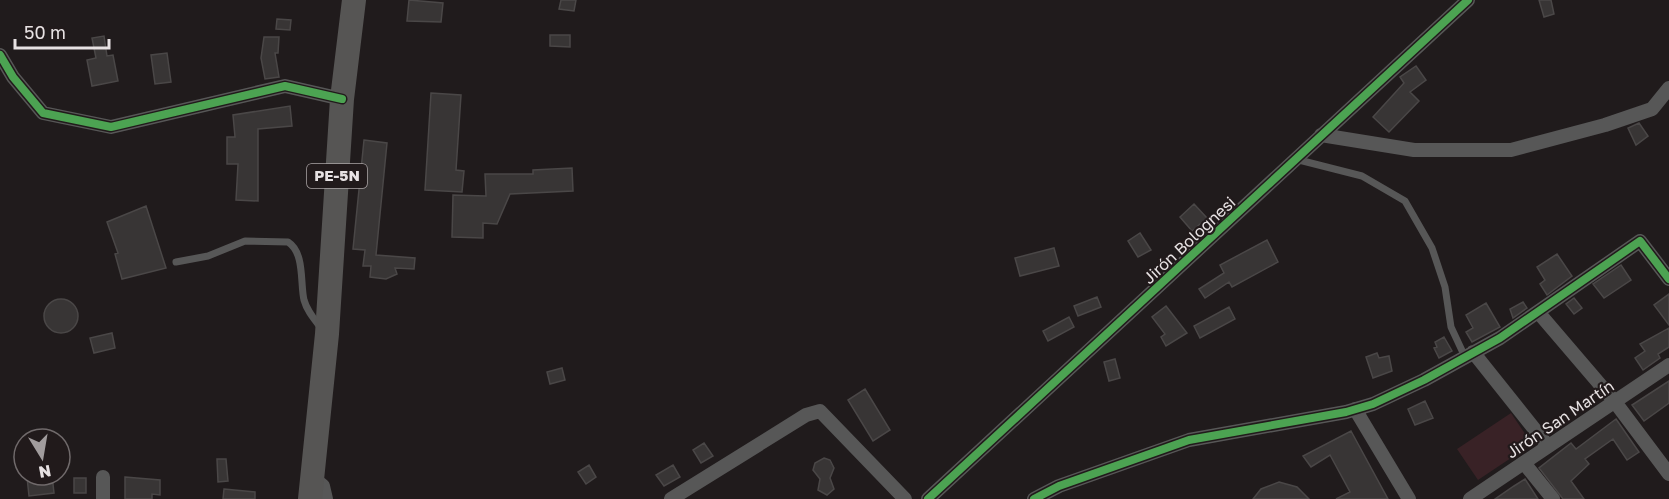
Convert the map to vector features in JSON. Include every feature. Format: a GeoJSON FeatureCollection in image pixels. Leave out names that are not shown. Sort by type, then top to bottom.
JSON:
{"type":"FeatureCollection","features":[{"type":"Feature","properties":{"kind":"highway","name":"PE-5N"},"geometry":{"type":"LineString","coordinates":[[311,488],[327,334],[342,99],[354,0]]}},
{"type":"Feature","properties":{"kind":"street","name":"Jirón Bolognesi"},"geometry":{"type":"LineString","coordinates":[[928,499],[1468,0]]}},
{"type":"Feature","properties":{"kind":"street"},"geometry":{"type":"LineString","coordinates":[[0,56],[13,77],[43,113],[111,127],[285,86],[342,99]]}},
{"type":"Feature","properties":{"kind":"street"},"geometry":{"type":"LineString","coordinates":[[1321,135],[1414,150],[1511,150],[1605,125],[1652,109],[1669,88]]}},
{"type":"Feature","properties":{"kind":"street"},"geometry":{"type":"LineString","coordinates":[[1034,499],[1059,486],[1189,440],[1355,409],[1424,380],[1538,312],[1640,241],[1669,279]]}},
{"type":"Feature","properties":{"kind":"street"},"geometry":{"type":"LineString","coordinates":[[1538,312],[1615,402],[1669,474]]}},
{"type":"Feature","properties":{"kind":"street"},"geometry":{"type":"LineString","coordinates":[[1469,355],[1548,446]]}},
{"type":"Feature","properties":{"kind":"street","name":"Jirón San Martín"},"geometry":{"type":"LineString","coordinates":[[1470,499],[1669,365]]}},
{"type":"Feature","properties":{"kind":"street"},"geometry":{"type":"LineString","coordinates":[[1355,409],[1409,499]]}},
{"type":"Feature","properties":{"kind":"street"},"geometry":{"type":"LineString","coordinates":[[671,499],[806,415],[820,411],[904,499]]}},
{"type":"Feature","properties":{"kind":"street"},"geometry":{"type":"LineString","coordinates":[[1524,463],[1553,499]]}},
{"type":"Feature","properties":{"kind":"street"},"geometry":{"type":"LineString","coordinates":[[103,477],[103,499]]}},
{"type":"Feature","properties":{"kind":"street"},"geometry":{"type":"LineString","coordinates":[[311,488],[323,486],[326,499]]}},
{"type":"Feature","properties":{"kind":"lane"},"geometry":{"type":"LineString","coordinates":[[1295,159],[1347,170],[1377,183],[1405,201],[1423,230],[1436,258],[1445,287],[1451,327],[1469,355]]}},
{"type":"Feature","properties":{"kind":"lane"},"geometry":{"type":"LineString","coordinates":[[176,262],[208,256],[245,242],[268,240],[288,242],[293,246],[297,255],[308,310],[327,334]]}},
{"type":"Feature","properties":{"kind":"shaded area"},"geometry":{"type":"Polygon","coordinates":[[[1511,413],[1532,444],[1478,480],[1457,449],[1511,413]]]}},
{"type":"Feature","properties":{"kind":"building"},"geometry":{"type":"Polygon","coordinates":[[[409,0],[443,3],[441,22],[407,21],[409,0]]]}},
{"type":"Feature","properties":{"kind":"building"},"geometry":{"type":"Polygon","coordinates":[[[561,0],[576,0],[574,11],[559,9],[561,0]]]}},
{"type":"Feature","properties":{"kind":"building"},"geometry":{"type":"Polygon","coordinates":[[[1539,0],[1551,0],[1554,14],[1544,17],[1539,0]]]}},
{"type":"Feature","properties":{"kind":"building"},"geometry":{"type":"Polygon","coordinates":[[[277,19],[291,20],[290,30],[276,29],[277,19]]]}},
{"type":"Feature","properties":{"kind":"building"},"geometry":{"type":"Polygon","coordinates":[[[550,35],[570,35],[570,47],[550,46],[550,35]]]}},
{"type":"Feature","properties":{"kind":"building"},"geometry":{"type":"Polygon","coordinates":[[[104,36],[107,56],[113,55],[118,81],[92,86],[87,60],[96,58],[92,38],[104,36]]]}},
{"type":"Feature","properties":{"kind":"building"},"geometry":{"type":"Polygon","coordinates":[[[264,37],[279,37],[278,53],[275,53],[279,77],[265,79],[261,58],[264,37]]]}},
{"type":"Feature","properties":{"kind":"building"},"geometry":{"type":"Polygon","coordinates":[[[167,53],[171,82],[155,84],[151,55],[167,53]]]}},
{"type":"Feature","properties":{"kind":"building"},"geometry":{"type":"Polygon","coordinates":[[[1416,66],[1426,80],[1410,92],[1419,101],[1389,132],[1373,117],[1404,83],[1400,77],[1416,66]]]}},
{"type":"Feature","properties":{"kind":"building"},"geometry":{"type":"Polygon","coordinates":[[[431,93],[461,95],[456,170],[464,171],[462,192],[425,190],[431,93]]]}},
{"type":"Feature","properties":{"kind":"building"},"geometry":{"type":"Polygon","coordinates":[[[290,106],[292,126],[258,129],[258,201],[236,200],[238,164],[227,164],[227,137],[235,137],[233,115],[290,106]]]}},
{"type":"Feature","properties":{"kind":"building"},"geometry":{"type":"Polygon","coordinates":[[[1639,123],[1648,136],[1636,145],[1628,128],[1639,123]]]}},
{"type":"Feature","properties":{"kind":"building"},"geometry":{"type":"Polygon","coordinates":[[[364,140],[387,143],[376,255],[415,258],[414,269],[395,268],[397,274],[386,279],[370,277],[371,266],[363,266],[365,250],[353,249],[364,140]]]}},
{"type":"Feature","properties":{"kind":"building"},"geometry":{"type":"Polygon","coordinates":[[[572,168],[573,191],[510,194],[497,224],[483,223],[483,238],[452,237],[453,195],[486,196],[485,174],[533,174],[533,170],[572,168]]]}},
{"type":"Feature","properties":{"kind":"building"},"geometry":{"type":"Polygon","coordinates":[[[1194,204],[1207,218],[1192,231],[1180,217],[1194,204]]]}},
{"type":"Feature","properties":{"kind":"building"},"geometry":{"type":"Polygon","coordinates":[[[146,206],[166,268],[122,279],[115,254],[118,253],[107,222],[146,206]]]}},
{"type":"Feature","properties":{"kind":"building"},"geometry":{"type":"Polygon","coordinates":[[[1140,233],[1151,250],[1138,257],[1128,241],[1140,233]]]}},
{"type":"Feature","properties":{"kind":"building"},"geometry":{"type":"Polygon","coordinates":[[[1267,240],[1278,262],[1232,287],[1229,282],[1205,298],[1199,289],[1224,273],[1220,265],[1267,240]]]}},
{"type":"Feature","properties":{"kind":"building"},"geometry":{"type":"Polygon","coordinates":[[[1054,248],[1059,266],[1020,276],[1015,258],[1054,248]]]}},
{"type":"Feature","properties":{"kind":"building"},"geometry":{"type":"Polygon","coordinates":[[[1557,254],[1572,276],[1547,295],[1540,284],[1545,280],[1537,267],[1557,254]]]}},
{"type":"Feature","properties":{"kind":"building"},"geometry":{"type":"Polygon","coordinates":[[[1621,265],[1631,280],[1604,298],[1593,284],[1621,265]]]}},
{"type":"Feature","properties":{"kind":"building"},"geometry":{"type":"Polygon","coordinates":[[[1669,294],[1669,325],[1654,305],[1669,294]]]}},
{"type":"Feature","properties":{"kind":"building"},"geometry":{"type":"Polygon","coordinates":[[[1097,297],[1101,307],[1078,316],[1074,306],[1097,297]]]}},
{"type":"Feature","properties":{"kind":"building"},"geometry":{"type":"Polygon","coordinates":[[[1574,298],[1582,308],[1574,314],[1566,304],[1574,298]]]}},
{"type":"Feature","properties":{"kind":"building"},"geometry":{"type":"Polygon","coordinates":[[[61,299],[73,304],[78,316],[73,328],[61,333],[49,328],[44,316],[49,304],[61,299]]]}},
{"type":"Feature","properties":{"kind":"building"},"geometry":{"type":"Polygon","coordinates":[[[1523,302],[1527,308],[1513,318],[1510,309],[1523,302]]]}},
{"type":"Feature","properties":{"kind":"building"},"geometry":{"type":"Polygon","coordinates":[[[1486,303],[1500,327],[1472,342],[1466,332],[1473,328],[1466,315],[1486,303]]]}},
{"type":"Feature","properties":{"kind":"building"},"geometry":{"type":"Polygon","coordinates":[[[1166,306],[1187,333],[1166,346],[1161,337],[1165,334],[1152,317],[1166,306]]]}},
{"type":"Feature","properties":{"kind":"building"},"geometry":{"type":"Polygon","coordinates":[[[1229,307],[1235,319],[1200,338],[1194,326],[1229,307]]]}},
{"type":"Feature","properties":{"kind":"building"},"geometry":{"type":"Polygon","coordinates":[[[1069,317],[1074,327],[1048,341],[1043,331],[1069,317]]]}},
{"type":"Feature","properties":{"kind":"building"},"geometry":{"type":"Polygon","coordinates":[[[1669,328],[1669,347],[1658,354],[1660,358],[1643,370],[1635,358],[1645,351],[1640,344],[1669,328]]]}},
{"type":"Feature","properties":{"kind":"building"},"geometry":{"type":"Polygon","coordinates":[[[112,333],[115,348],[94,353],[90,338],[112,333]]]}},
{"type":"Feature","properties":{"kind":"building"},"geometry":{"type":"Polygon","coordinates":[[[1444,337],[1452,351],[1439,358],[1434,348],[1437,347],[1435,342],[1444,337]]]}},
{"type":"Feature","properties":{"kind":"building"},"geometry":{"type":"Polygon","coordinates":[[[1377,353],[1379,358],[1389,356],[1392,371],[1373,378],[1366,357],[1377,353]]]}},
{"type":"Feature","properties":{"kind":"building"},"geometry":{"type":"Polygon","coordinates":[[[1115,359],[1120,378],[1109,381],[1104,362],[1115,359]]]}},
{"type":"Feature","properties":{"kind":"building"},"geometry":{"type":"Polygon","coordinates":[[[562,368],[565,380],[550,384],[547,372],[562,368]]]}},
{"type":"Feature","properties":{"kind":"building"},"geometry":{"type":"Polygon","coordinates":[[[1669,381],[1669,403],[1644,421],[1632,405],[1669,381]]]}},
{"type":"Feature","properties":{"kind":"building"},"geometry":{"type":"Polygon","coordinates":[[[865,389],[890,430],[873,441],[848,400],[865,389]]]}},
{"type":"Feature","properties":{"kind":"building"},"geometry":{"type":"Polygon","coordinates":[[[1425,401],[1433,418],[1415,425],[1408,409],[1425,401]]]}},
{"type":"Feature","properties":{"kind":"building"},"geometry":{"type":"Polygon","coordinates":[[[1616,419],[1639,452],[1627,460],[1613,439],[1585,459],[1589,464],[1571,481],[1584,499],[1563,499],[1539,468],[1571,443],[1576,449],[1616,419]]]}},
{"type":"Feature","properties":{"kind":"building"},"geometry":{"type":"Polygon","coordinates":[[[1351,431],[1388,499],[1336,499],[1350,492],[1330,455],[1311,467],[1303,456],[1351,431]]]}},
{"type":"Feature","properties":{"kind":"building"},"geometry":{"type":"Polygon","coordinates":[[[704,443],[713,456],[701,463],[693,450],[704,443]]]}},
{"type":"Feature","properties":{"kind":"building"},"geometry":{"type":"Polygon","coordinates":[[[824,458],[830,460],[834,468],[830,478],[834,489],[827,495],[818,490],[820,479],[813,470],[815,463],[824,458]]]}},
{"type":"Feature","properties":{"kind":"building"},"geometry":{"type":"Polygon","coordinates":[[[217,459],[226,459],[228,481],[218,482],[217,459]]]}},
{"type":"Feature","properties":{"kind":"building"},"geometry":{"type":"Polygon","coordinates":[[[589,465],[596,477],[586,484],[578,472],[589,465]]]}},
{"type":"Feature","properties":{"kind":"building"},"geometry":{"type":"Polygon","coordinates":[[[673,465],[680,477],[664,486],[656,475],[673,465]]]}},
{"type":"Feature","properties":{"kind":"building"},"geometry":{"type":"Polygon","coordinates":[[[125,477],[160,480],[160,495],[152,494],[152,499],[125,499],[125,477]]]}},
{"type":"Feature","properties":{"kind":"building"},"geometry":{"type":"Polygon","coordinates":[[[74,478],[86,478],[86,493],[74,493],[74,478]]]}},
{"type":"Feature","properties":{"kind":"building"},"geometry":{"type":"Polygon","coordinates":[[[1525,479],[1538,499],[1495,499],[1514,486],[1525,479]]]}},
{"type":"Feature","properties":{"kind":"building"},"geometry":{"type":"Polygon","coordinates":[[[1279,482],[1297,487],[1309,499],[1253,499],[1261,489],[1279,482]]]}},
{"type":"Feature","properties":{"kind":"building"},"geometry":{"type":"Polygon","coordinates":[[[28,487],[53,487],[54,493],[29,496],[28,487]]]}},
{"type":"Feature","properties":{"kind":"building"},"geometry":{"type":"Polygon","coordinates":[[[224,489],[255,492],[255,499],[223,499],[224,489]]]}},
{"type":"Feature","properties":{"kind":"cycle path"},"geometry":{"type":"LineString","coordinates":[[928,499],[1468,0]]}},
{"type":"Feature","properties":{"kind":"cycle path"},"geometry":{"type":"LineString","coordinates":[[0,55],[13,77],[43,113],[111,127],[285,86],[342,99]]}},
{"type":"Feature","properties":{"kind":"cycle path"},"geometry":{"type":"LineString","coordinates":[[1034,499],[1059,486],[1189,440],[1346,412],[1373,404],[1424,380],[1500,338],[1640,241],[1669,279]]}}]}
